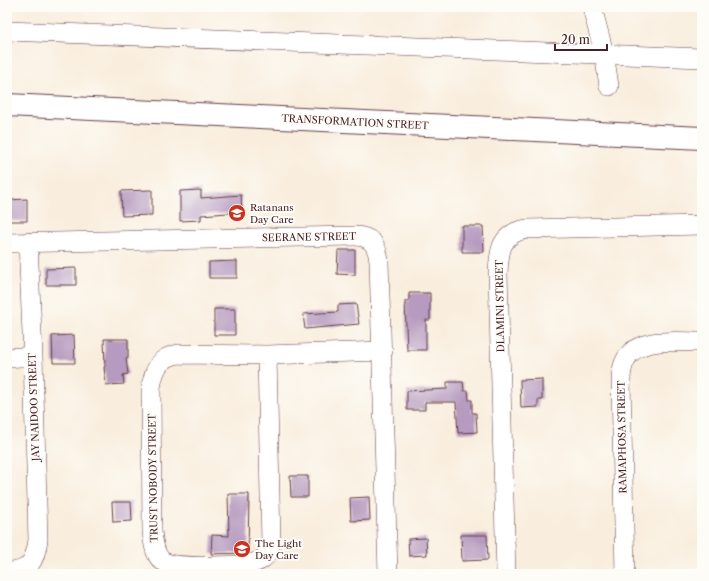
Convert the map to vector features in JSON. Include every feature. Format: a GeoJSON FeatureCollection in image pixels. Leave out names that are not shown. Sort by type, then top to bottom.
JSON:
{"type":"FeatureCollection","features":[{"type":"Feature","properties":{"kind":"street"},"geometry":{"type":"LineString","coordinates":[[592,7],[604,53],[609,86]]}},
{"type":"Feature","properties":{"kind":"street"},"geometry":{"type":"LineString","coordinates":[[7,30],[702,58]]}},
{"type":"Feature","properties":{"kind":"street","name":"TRANSFORMATION STREET"},"geometry":{"type":"LineString","coordinates":[[7,105],[702,138]]}},
{"type":"Feature","properties":{"kind":"street","name":"DLAMINI STREET"},"geometry":{"type":"LineString","coordinates":[[506,574],[498,273],[502,245],[511,235],[518,231],[527,229],[702,225]]}},
{"type":"Feature","properties":{"kind":"street","name":"SEERANE STREET"},"geometry":{"type":"LineString","coordinates":[[7,243],[354,236],[366,237],[374,245],[378,254],[383,351],[388,574]]}},
{"type":"Feature","properties":{"kind":"street","name":"JAY NAIDOO STREET"},"geometry":{"type":"LineString","coordinates":[[7,572],[14,572],[26,568],[34,558],[38,540],[28,242]]}},
{"type":"Feature","properties":{"kind":"street","name":"RAMAPHOSA STREET"},"geometry":{"type":"LineString","coordinates":[[626,574],[621,381],[622,369],[626,359],[632,351],[640,346],[659,343],[702,342]]}},
{"type":"Feature","properties":{"kind":"street","name":"TRUST NOBODY STREET"},"geometry":{"type":"LineString","coordinates":[[267,355],[271,543],[269,554],[253,564],[244,565],[184,566],[167,564],[161,560],[155,549],[152,531],[151,388],[155,371],[165,358],[175,355],[267,355],[383,351]]}},
{"type":"Feature","properties":{"kind":"street"},"geometry":{"type":"LineString","coordinates":[[7,358],[33,356]]}},
{"type":"Feature","properties":{"kind":"building"},"geometry":{"type":"Polygon","coordinates":[[[152,190],[152,215],[122,216],[121,191],[152,190]]]}},
{"type":"Feature","properties":{"kind":"building"},"geometry":{"type":"Polygon","coordinates":[[[201,190],[201,198],[241,195],[242,212],[201,215],[201,220],[180,221],[180,191],[201,190]]]}},
{"type":"Feature","properties":{"kind":"building"},"geometry":{"type":"Polygon","coordinates":[[[27,199],[27,221],[7,221],[7,200],[27,199]]]}},
{"type":"Feature","properties":{"kind":"building"},"geometry":{"type":"Polygon","coordinates":[[[462,226],[483,226],[484,252],[462,252],[462,226]]]}},
{"type":"Feature","properties":{"kind":"building"},"geometry":{"type":"Polygon","coordinates":[[[338,250],[355,250],[355,275],[337,274],[338,250]]]}},
{"type":"Feature","properties":{"kind":"building"},"geometry":{"type":"Polygon","coordinates":[[[237,261],[237,278],[209,278],[209,262],[237,261]]]}},
{"type":"Feature","properties":{"kind":"building"},"geometry":{"type":"Polygon","coordinates":[[[76,268],[76,285],[46,285],[46,269],[76,268]]]}},
{"type":"Feature","properties":{"kind":"building"},"geometry":{"type":"Polygon","coordinates":[[[409,293],[430,293],[430,320],[426,320],[426,350],[407,350],[405,301],[409,301],[409,293]]]}},
{"type":"Feature","properties":{"kind":"building"},"geometry":{"type":"Polygon","coordinates":[[[356,304],[359,324],[305,329],[303,314],[338,312],[338,305],[356,304]]]}},
{"type":"Feature","properties":{"kind":"building"},"geometry":{"type":"Polygon","coordinates":[[[214,309],[235,309],[235,335],[214,335],[214,309]]]}},
{"type":"Feature","properties":{"kind":"building"},"geometry":{"type":"Polygon","coordinates":[[[74,335],[75,363],[53,363],[52,336],[74,335]]]}},
{"type":"Feature","properties":{"kind":"building"},"geometry":{"type":"Polygon","coordinates":[[[104,339],[128,339],[128,358],[126,358],[128,374],[123,375],[124,384],[106,385],[104,367],[104,339]]]}},
{"type":"Feature","properties":{"kind":"building"},"geometry":{"type":"Polygon","coordinates":[[[542,379],[542,400],[538,400],[538,407],[521,408],[520,380],[542,379]]]}},
{"type":"Feature","properties":{"kind":"building"},"geometry":{"type":"Polygon","coordinates":[[[447,382],[463,382],[464,391],[468,391],[469,400],[472,400],[472,413],[476,413],[477,432],[458,433],[456,402],[425,402],[425,410],[407,410],[407,391],[447,389],[447,382]]]}},
{"type":"Feature","properties":{"kind":"building"},"geometry":{"type":"Polygon","coordinates":[[[290,476],[308,476],[308,497],[291,497],[290,476]]]}},
{"type":"Feature","properties":{"kind":"building"},"geometry":{"type":"Polygon","coordinates":[[[228,494],[249,494],[248,553],[211,554],[212,535],[229,536],[228,494]]]}},
{"type":"Feature","properties":{"kind":"building"},"geometry":{"type":"Polygon","coordinates":[[[369,497],[370,520],[351,521],[350,498],[369,497]]]}},
{"type":"Feature","properties":{"kind":"building"},"geometry":{"type":"Polygon","coordinates":[[[112,502],[131,502],[132,521],[113,522],[112,502]]]}},
{"type":"Feature","properties":{"kind":"building"},"geometry":{"type":"Polygon","coordinates":[[[461,535],[487,535],[488,560],[462,561],[461,535]]]}},
{"type":"Feature","properties":{"kind":"building"},"geometry":{"type":"Polygon","coordinates":[[[426,538],[427,555],[409,556],[408,539],[426,538]]]}},
{"type":"Feature","properties":{"kind":"place","name":"Ratanans Day Care"},"geometry":{"type":"Point","coordinates":[237,213]}},
{"type":"Feature","properties":{"kind":"place","name":"The Light Day Care"},"geometry":{"type":"Point","coordinates":[242,549]}}]}
